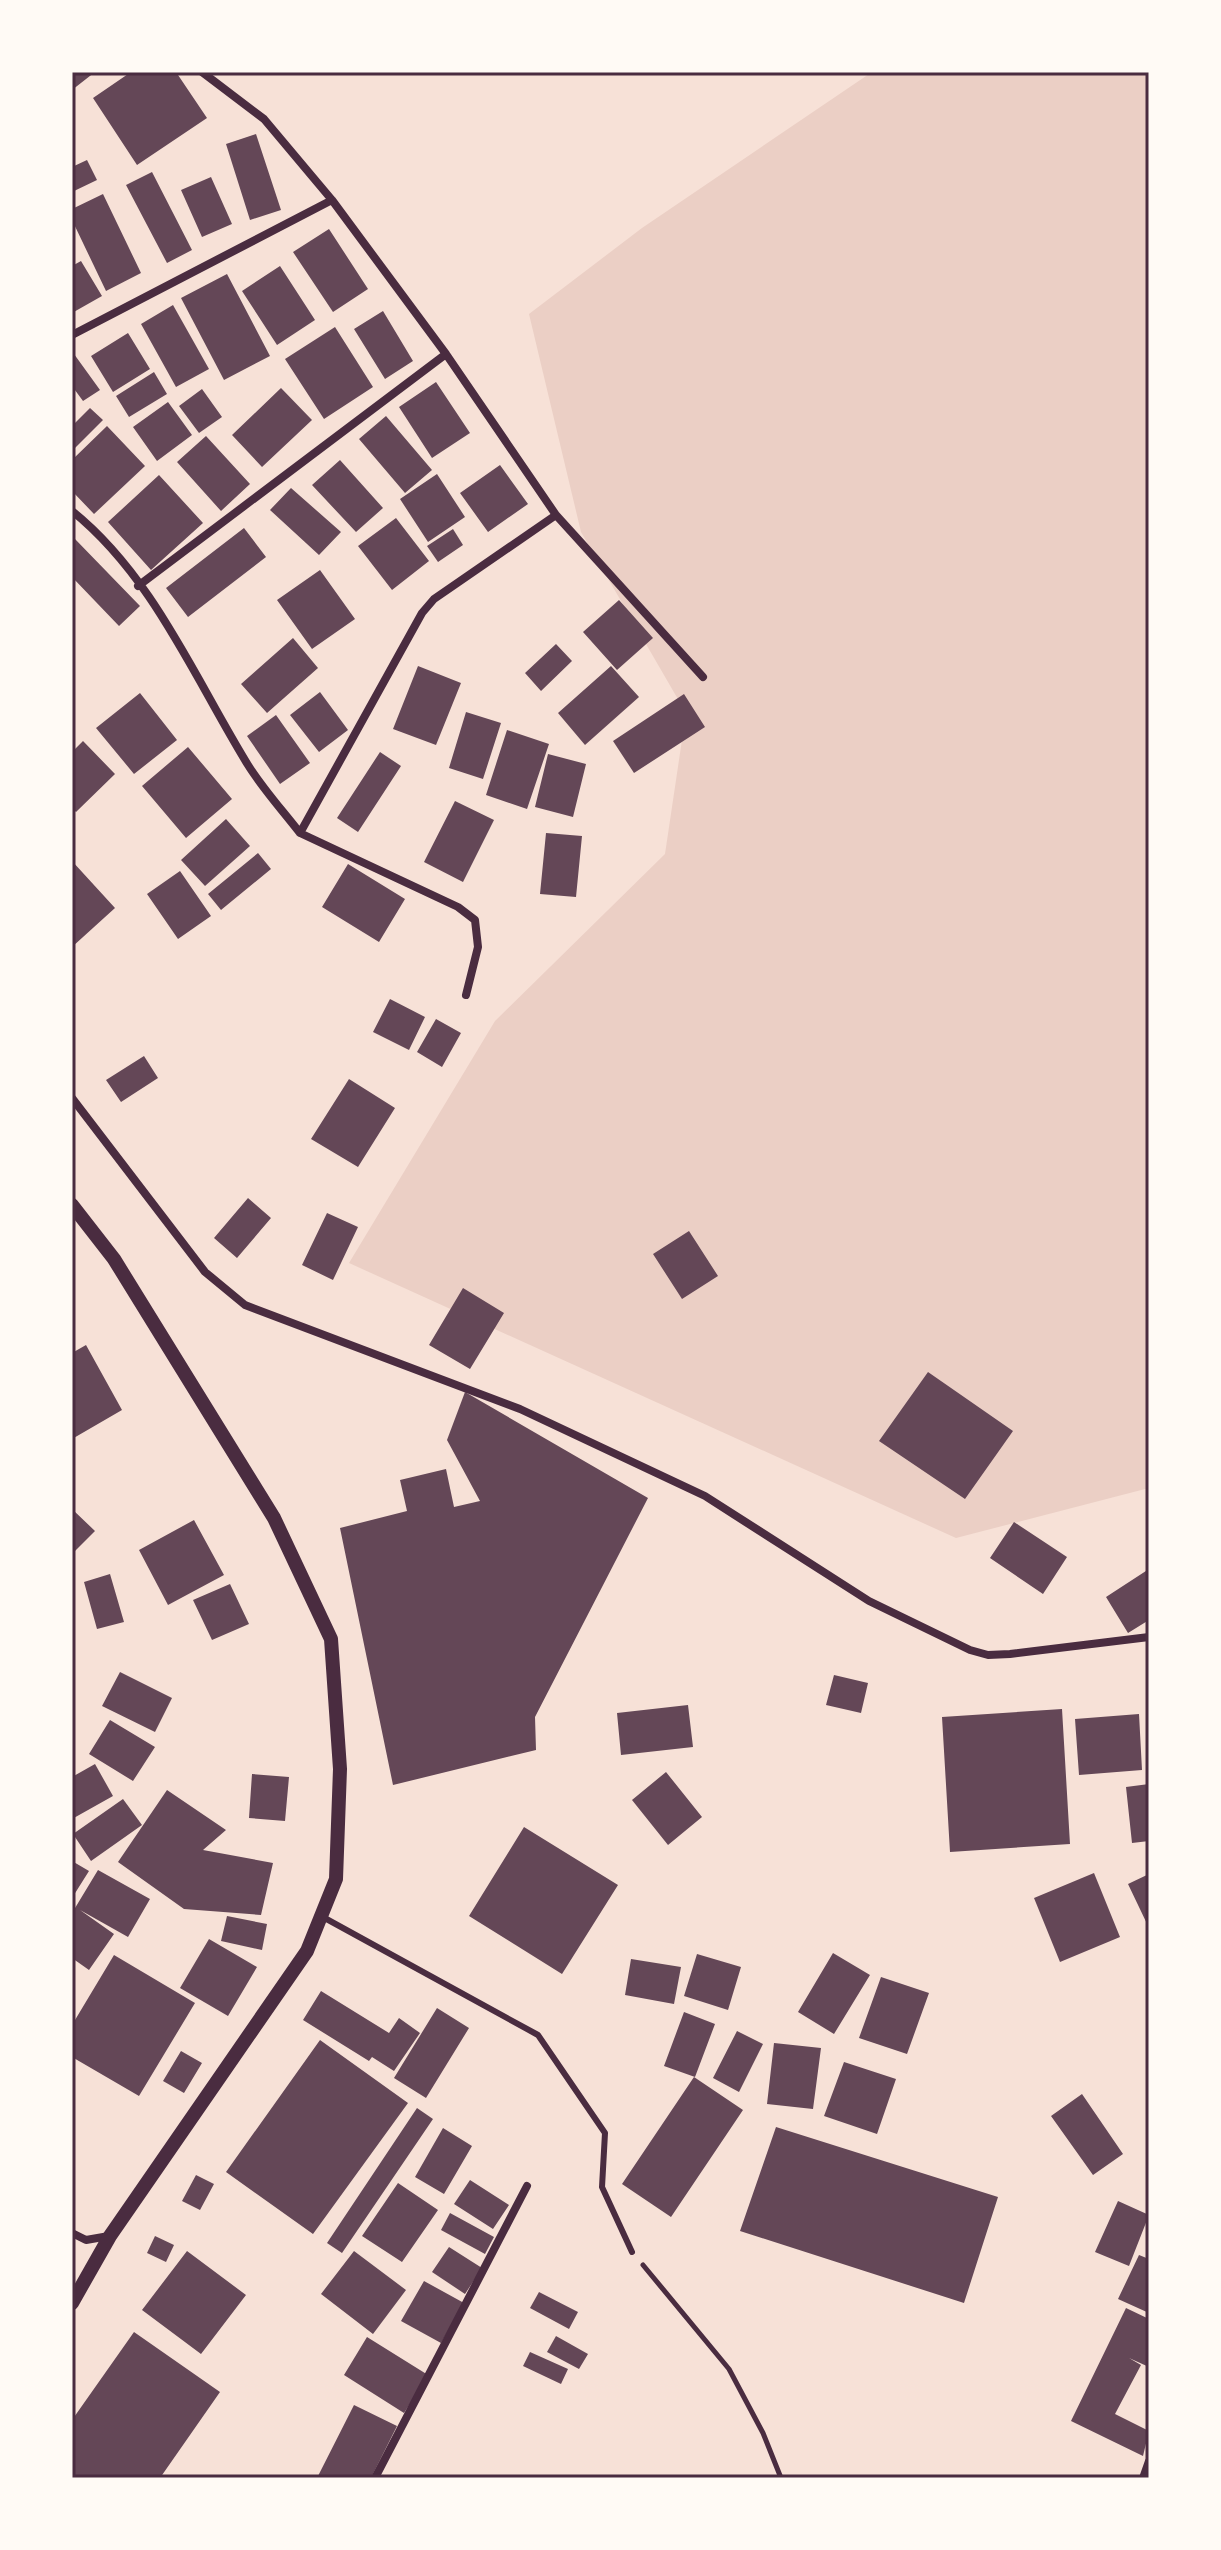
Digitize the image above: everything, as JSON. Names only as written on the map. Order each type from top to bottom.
[{"type":"street","points":[[202,72],[264,119],[332,200],[446,354],[556,515],[703,677]]},
{"type":"street","points":[[72,335],[332,200]]},
{"type":"street","points":[[138,586],[446,354]]},
{"type":"street","points":[[72,511],[99,532],[177,638],[249,767],[300,833],[458,907],[475,920],[478,947],[466,995]]},
{"type":"street","points":[[300,833],[422,613],[434,599],[556,515]]},
{"type":"street","points":[[72,1098],[205,1272],[245,1305],[520,1409],[705,1496],[869,1601],[970,1650],[988,1655],[1010,1654],[1149,1637]]},
{"type":"street","points":[[72,1205],[114,1259],[274,1518],[331,1639],[340,1769],[336,1879],[307,1951],[110,2236],[72,2303]]},
{"type":"street","points":[[375,2478],[527,2186]]},
{"type":"street","points":[[72,2233],[86,2240],[110,2236]]},
{"type":"street","points":[[1143,2478],[1149,2461]]},
{"type":"lane","points":[[321,1916],[538,2035],[605,2133],[602,2187],[632,2252]]},
{"type":"path","points":[[632,2252],[729,2369],[763,2433],[781,2478]]},
{"type":"shaded area","points":[[872,72],[1149,72],[1149,1488],[956,1538],[349,1263],[495,1021],[665,854],[686,713],[581,532],[529,314],[642,228]]},
{"type":"building","points":[[72,72],[95,72],[72,90]]},
{"type":"building","points":[[131,72],[176,72],[207,118],[137,165],[93,98]]},
{"type":"building","points":[[256,134],[281,210],[250,220],[226,144]]},
{"type":"building","points":[[87,160],[97,180],[72,192],[72,167]]},
{"type":"building","points":[[152,172],[192,250],[167,263],[126,185]]},
{"type":"building","points":[[211,177],[232,224],[202,237],[181,190]]},
{"type":"building","points":[[103,194],[141,273],[106,291],[72,220],[72,209]]},
{"type":"building","points":[[329,229],[368,289],[333,312],[293,252]]},
{"type":"building","points":[[81,261],[102,296],[72,313],[72,266]]},
{"type":"building","points":[[280,266],[315,320],[277,345],[242,291]]},
{"type":"building","points":[[227,274],[270,356],[224,380],[181,298]]},
{"type":"building","points":[[173,305],[209,369],[176,387],[141,324]]},
{"type":"building","points":[[383,311],[413,361],[385,379],[354,329]]},
{"type":"building","points":[[335,327],[373,387],[324,419],[285,359]]},
{"type":"building","points":[[128,333],[150,369],[113,392],[91,356]]},
{"type":"building","points":[[74,354],[100,390],[83,401],[72,386]]},
{"type":"building","points":[[154,372],[167,394],[129,417],[116,396]]},
{"type":"building","points":[[436,382],[470,433],[432,458],[399,407]]},
{"type":"building","points":[[281,388],[312,420],[262,467],[232,435]]},
{"type":"building","points":[[202,389],[222,417],[199,433],[179,406]]},
{"type":"building","points":[[168,402],[192,435],[157,461],[133,427]]},
{"type":"building","points":[[90,408],[103,420],[74,449],[72,426]]},
{"type":"building","points":[[386,416],[432,470],[405,493],[359,439]]},
{"type":"building","points":[[107,426],[145,466],[94,514],[72,491],[72,460]]},
{"type":"building","points":[[206,436],[250,484],[221,511],[177,462]]},
{"type":"building","points":[[340,460],[383,508],[356,532],[312,485]]},
{"type":"building","points":[[500,465],[528,504],[488,532],[460,493]]},
{"type":"building","points":[[437,474],[465,517],[428,542],[400,499]]},
{"type":"building","points":[[159,475],[203,523],[151,570],[108,522]]},
{"type":"building","points":[[291,488],[341,532],[319,555],[270,510]]},
{"type":"building","points":[[396,518],[429,561],[392,590],[358,546]]},
{"type":"building","points":[[244,528],[266,557],[188,617],[166,588]]},
{"type":"building","points":[[453,529],[463,545],[438,562],[427,546]]},
{"type":"building","points":[[75,539],[140,606],[119,626],[72,577],[72,542]]},
{"type":"building","points":[[320,570],[355,619],[312,649],[277,600]]},
{"type":"building","points":[[619,600],[653,638],[617,670],[583,632]]},
{"type":"building","points":[[293,638],[318,668],[267,713],[241,684]]},
{"type":"building","points":[[556,644],[572,661],[541,691],[525,673]]},
{"type":"building","points":[[418,666],[461,683],[436,745],[393,729]]},
{"type":"building","points":[[611,666],[639,697],[585,745],[558,713]]},
{"type":"building","points":[[320,692],[348,730],[319,752],[290,715]]},
{"type":"building","points":[[140,693],[177,740],[134,774],[96,728]]},
{"type":"building","points":[[684,694],[705,727],[634,773],[613,741]]},
{"type":"building","points":[[466,712],[501,723],[483,779],[449,768]]},
{"type":"building","points":[[276,715],[310,763],[280,784],[247,736]]},
{"type":"building","points":[[507,730],[549,744],[527,809],[486,795]]},
{"type":"building","points":[[83,741],[115,774],[76,812],[72,808],[72,752]]},
{"type":"building","points":[[188,747],[232,799],[186,838],[142,786]]},
{"type":"building","points":[[380,752],[401,766],[358,832],[337,818]]},
{"type":"building","points":[[548,754],[586,764],[573,817],[535,807]]},
{"type":"building","points":[[455,801],[494,820],[463,882],[424,862]]},
{"type":"building","points":[[226,819],[250,846],[205,886],[181,860]]},
{"type":"building","points":[[546,833],[582,836],[576,897],[540,894]]},
{"type":"building","points":[[258,853],[271,869],[221,910],[208,894]]},
{"type":"building","points":[[72,861],[115,908],[72,947]]},
{"type":"building","points":[[348,864],[405,899],[379,942],[322,907]]},
{"type":"building","points":[[180,871],[211,916],[178,939],[147,894]]},
{"type":"building","points":[[390,999],[425,1017],[409,1050],[373,1032]]},
{"type":"building","points":[[436,1019],[461,1033],[442,1067],[417,1052]]},
{"type":"building","points":[[144,1056],[158,1078],[121,1102],[106,1080]]},
{"type":"building","points":[[349,1079],[395,1108],[358,1167],[311,1139]]},
{"type":"building","points":[[248,1198],[271,1218],[237,1258],[214,1238]]},
{"type":"building","points":[[327,1213],[358,1227],[333,1280],[302,1265]]},
{"type":"building","points":[[689,1231],[718,1276],[682,1299],[653,1254]]},
{"type":"building","points":[[463,1288],[504,1313],[470,1369],[429,1345]]},
{"type":"building","points":[[86,1345],[122,1410],[72,1439],[72,1353]]},
{"type":"building","points":[[928,1372],[1013,1431],[965,1499],[879,1441]]},
{"type":"building","points":[[465,1392],[648,1498],[535,1717],[536,1750],[393,1785],[340,1528],[407,1511],[400,1480],[446,1469],[454,1507],[480,1501],[447,1440]]},
{"type":"building","points":[[72,1509],[95,1531],[72,1554]]},
{"type":"building","points":[[194,1520],[224,1575],[168,1605],[139,1550]]},
{"type":"building","points":[[1014,1522],[1067,1557],[1043,1594],[990,1558]]},
{"type":"building","points":[[1149,1569],[1149,1620],[1128,1633],[1106,1597]]},
{"type":"building","points":[[110,1574],[124,1622],[97,1629],[84,1582]]},
{"type":"building","points":[[230,1584],[249,1624],[212,1640],[193,1600]]},
{"type":"building","points":[[120,1672],[172,1698],[155,1732],[102,1706]]},
{"type":"building","points":[[834,1675],[868,1683],[861,1713],[826,1705]]},
{"type":"building","points":[[688,1705],[693,1747],[621,1755],[617,1713]]},
{"type":"building","points":[[1062,1709],[1070,1844],[950,1852],[942,1717]]},
{"type":"building","points":[[1139,1714],[1142,1770],[1079,1775],[1075,1719]]},
{"type":"building","points":[[110,1720],[155,1747],[133,1781],[89,1754]]},
{"type":"building","points":[[95,1764],[113,1796],[72,1819],[72,1777]]},
{"type":"building","points":[[666,1772],[702,1817],[668,1845],[632,1800]]},
{"type":"building","points":[[252,1774],[289,1777],[285,1821],[249,1818]]},
{"type":"building","points":[[1149,1784],[1149,1841],[1132,1843],[1126,1787]]},
{"type":"building","points":[[167,1790],[226,1830],[203,1850],[273,1863],[261,1915],[184,1909],[118,1862]]},
{"type":"building","points":[[123,1799],[142,1825],[91,1861],[73,1834]]},
{"type":"building","points":[[524,1827],[618,1885],[562,1974],[469,1916]]},
{"type":"building","points":[[72,1861],[89,1871],[72,1898]]},
{"type":"building","points":[[98,1870],[150,1899],[128,1937],[80,1910],[114,1934],[89,1970],[72,1958],[72,1913]]},
{"type":"building","points":[[1094,1873],[1120,1937],[1060,1962],[1034,1898]]},
{"type":"building","points":[[1149,1874],[1149,1928],[1128,1884]]},
{"type":"building","points":[[227,1916],[267,1924],[262,1950],[221,1941]]},
{"type":"building","points":[[209,1939],[257,1967],[228,2016],[180,1988]]},
{"type":"building","points":[[833,1953],[870,1975],[834,2034],[798,2012]]},
{"type":"building","points":[[697,1954],[741,1967],[728,2010],[684,1996]]},
{"type":"building","points":[[114,1955],[195,2003],[139,2096],[72,2057],[72,2025]]},
{"type":"building","points":[[631,1959],[681,1967],[674,2004],[625,1995]]},
{"type":"building","points":[[881,1977],[929,1993],[907,2054],[859,2038]]},
{"type":"building","points":[[321,1991],[389,2033],[399,2018],[420,2033],[394,2071],[372,2057],[369,2061],[303,2020]]},
{"type":"building","points":[[437,2008],[469,2028],[426,2098],[394,2078]]},
{"type":"building","points":[[684,2012],[715,2024],[695,2077],[664,2066]]},
{"type":"building","points":[[737,2031],[763,2044],[739,2092],[713,2078]]},
{"type":"building","points":[[320,2040],[408,2103],[313,2234],[226,2172]]},
{"type":"building","points":[[774,2043],[821,2048],[813,2109],[767,2104]]},
{"type":"building","points":[[181,2051],[202,2063],[184,2093],[163,2081]]},
{"type":"building","points":[[844,2062],[896,2079],[877,2134],[824,2116]]},
{"type":"building","points":[[694,2077],[743,2110],[671,2217],[622,2184]]},
{"type":"building","points":[[1082,2094],[1123,2154],[1093,2175],[1051,2116]]},
{"type":"building","points":[[417,2108],[433,2119],[342,2253],[327,2243]]},
{"type":"building","points":[[776,2127],[998,2197],[964,2303],[740,2231]]},
{"type":"building","points":[[443,2128],[472,2146],[444,2194],[415,2177]]},
{"type":"building","points":[[196,2175],[214,2184],[200,2210],[182,2201]]},
{"type":"building","points":[[470,2180],[509,2205],[493,2229],[454,2204]]},
{"type":"building","points":[[398,2183],[438,2210],[402,2262],[362,2236]]},
{"type":"building","points":[[1118,2201],[1149,2215],[1129,2266],[1095,2252]]},
{"type":"building","points":[[450,2213],[494,2237],[485,2254],[441,2230]]},
{"type":"building","points":[[155,2236],[174,2245],[166,2262],[147,2253]]},
{"type":"building","points":[[449,2247],[482,2268],[465,2294],[432,2272]]},
{"type":"building","points":[[187,2251],[246,2295],[201,2354],[142,2310]]},
{"type":"building","points":[[354,2251],[406,2290],[373,2334],[321,2294]]},
{"type":"building","points":[[1139,2255],[1149,2259],[1149,2313],[1118,2299]]},
{"type":"building","points":[[424,2281],[464,2303],[441,2343],[401,2321]]},
{"type":"building","points":[[539,2292],[578,2312],[569,2329],[530,2308]]},
{"type":"building","points":[[1126,2308],[1149,2319],[1149,2367],[1129,2358],[1141,2365],[1115,2414],[1149,2431],[1143,2456],[1071,2421]]},
{"type":"building","points":[[134,2332],[220,2392],[160,2478],[72,2478],[72,2420]]},
{"type":"building","points":[[556,2336],[588,2354],[579,2369],[547,2352]]},
{"type":"building","points":[[367,2337],[428,2375],[404,2413],[344,2375]]},
{"type":"building","points":[[530,2352],[568,2369],[561,2384],[523,2366]]},
{"type":"building","points":[[354,2405],[397,2426],[371,2478],[317,2478]]}]
